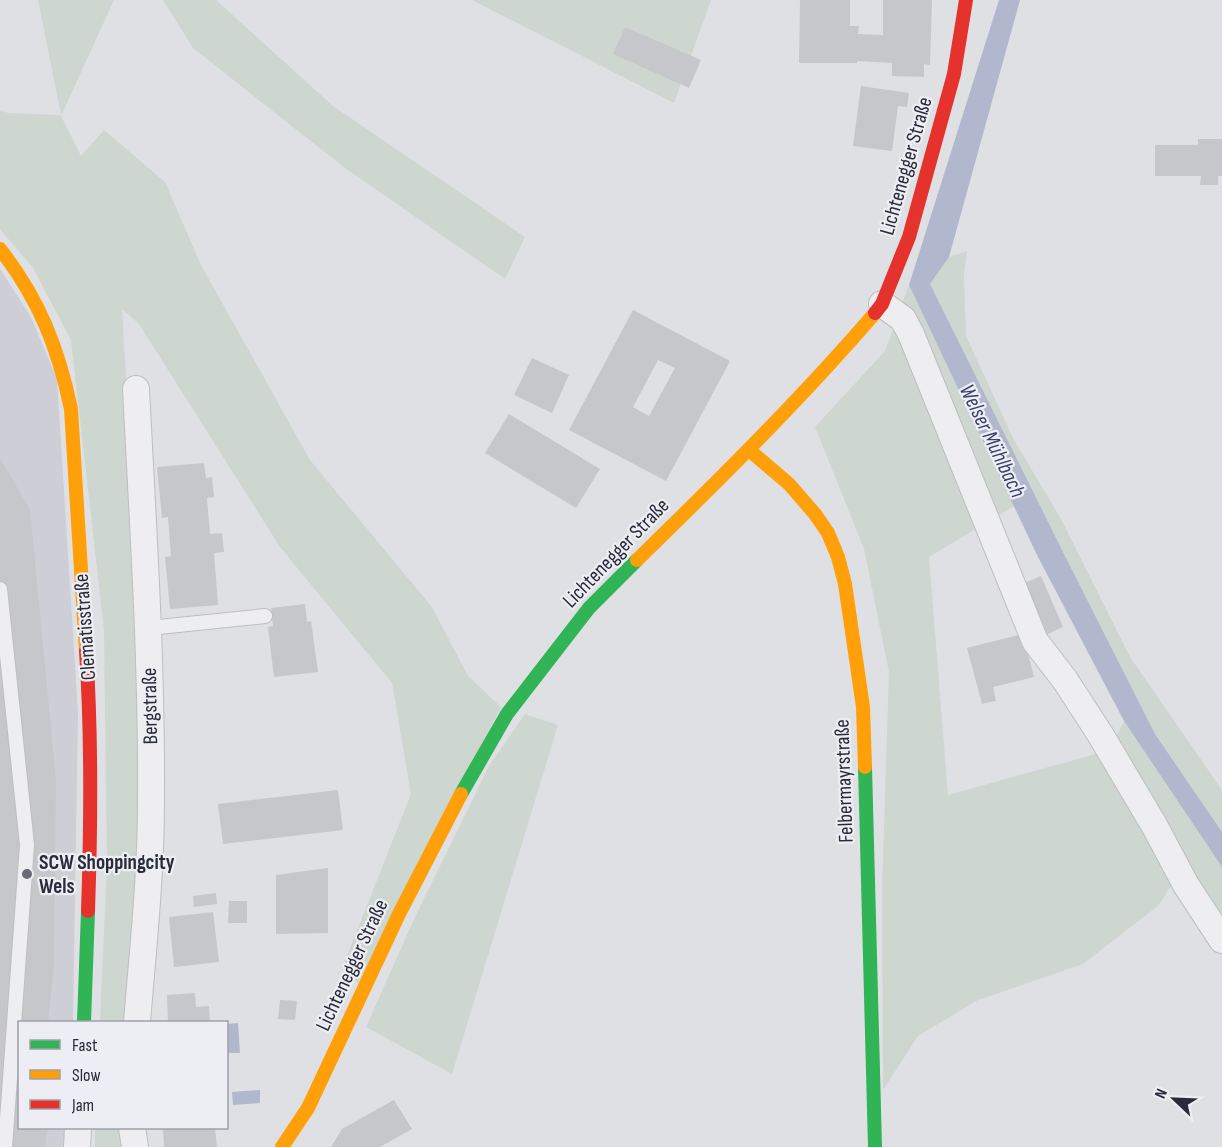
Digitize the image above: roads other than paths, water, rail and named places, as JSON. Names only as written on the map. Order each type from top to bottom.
[{"type":"street","name":"Lichtenegger Straße","points":[[282,1147],[308,1108],[399,914],[450,813],[507,714],[589,608],[749,450],[830,365],[882,304],[909,237],[954,74],[966,0]]},
{"type":"street","name":"Clematisstraße","points":[[0,249],[30,290],[51,331],[63,369],[71,409],[91,722],[91,833],[84,1021]]},
{"type":"street","points":[[882,304],[903,319],[911,334],[1035,641],[1065,680],[1100,734],[1154,825],[1186,885],[1222,940]]},
{"type":"street","name":"Bergstraße","points":[[136,389],[149,628],[151,802],[148,894],[137,1021]]},
{"type":"street","name":"Felbermayrstraße","points":[[749,450],[789,484],[815,514],[828,533],[838,557],[845,584],[863,707],[866,762],[875,1147]]},
{"type":"street","points":[[77,1147],[78,1129]]},
{"type":"street","points":[[132,1129],[135,1147]]},
{"type":"lane","points":[[0,589],[27,845],[3,1130],[5,1147]]},
{"type":"lane","points":[[149,628],[265,616]]},
{"type":"water","name":"Welser Mühlbach","points":[[999,0],[1020,0],[949,257],[930,284],[1155,734],[1222,832],[1222,867],[1124,721],[1038,557],[909,285]]},
{"type":"water","points":[[238,1023],[240,1053],[228,1053],[228,1024]]},
{"type":"water","points":[[260,1090],[260,1103],[233,1105],[232,1092]]},
{"type":"place","name":"SCW Shoppingcity Wels","points":[[27,874]]}]
